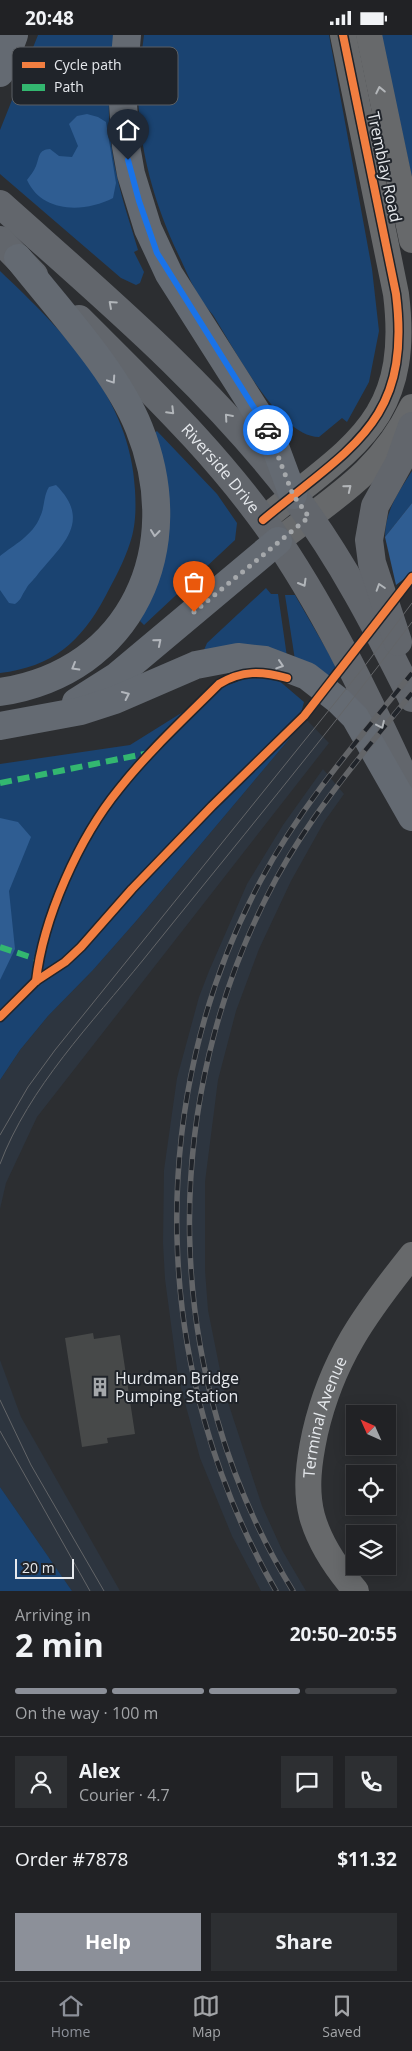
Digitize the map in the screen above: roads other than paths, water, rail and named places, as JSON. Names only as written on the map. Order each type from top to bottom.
[{"type":"highway","points":[[0,73],[14,35]]},
{"type":"highway","points":[[123,105],[124,128],[131,174],[148,229],[169,274],[270,433],[293,495]]},
{"type":"highway","points":[[0,692],[31,686],[60,676],[83,663],[103,645],[135,602],[146,579],[156,527],[153,478],[139,427],[108,372],[9,249]]},
{"type":"highway","points":[[46,718],[89,695],[117,676],[271,531]]},
{"type":"highway","points":[[0,726],[46,718],[115,700],[196,665],[238,657],[265,660],[307,676],[340,701],[354,717],[412,817]]},
{"type":"main road","points":[[0,203],[201,387],[293,495],[309,517],[365,607],[412,698]]},
{"type":"main road","name":"Riverside Drive","points":[[9,249],[176,416],[271,531],[360,681],[412,794]]},
{"type":"main road","points":[[412,426],[400,463],[375,506],[369,542],[372,563],[412,683]]},
{"type":"street","name":"Tremblay Road","points":[[271,531],[293,495],[354,446],[367,431],[381,411],[393,385],[399,354],[400,325],[395,285],[344,35]]},
{"type":"street","name":"Tremblay Road","points":[[369,35],[412,240]]},
{"type":"street","points":[[271,531],[309,517],[345,491],[376,463],[398,434],[412,407]]},
{"type":"street","name":"Terminal Avenue","points":[[356,1591],[326,1550],[312,1516],[308,1486],[310,1455],[321,1406],[341,1357],[360,1324],[412,1255]]},
{"type":"tram line","points":[[0,1135],[28,1087],[55,1050],[367,663],[412,603]]},
{"type":"tram line","points":[[0,1164],[12,1136],[27,1109],[63,1057],[279,792],[412,622]]},
{"type":"tram line","points":[[0,1400],[31,1465],[104,1591]]},
{"type":"tram line","points":[[0,1431],[90,1591]]},
{"type":"railway","points":[[276,1591],[235,1507],[204,1420],[185,1329],[177,1237],[180,1145],[196,1054],[222,965],[261,880],[294,825],[351,748],[412,673]]},
{"type":"railway","points":[[293,1591],[249,1508],[217,1420],[198,1330],[190,1237],[194,1145],[209,1053],[237,964],[276,879],[290,854],[323,806],[412,693]]},
{"type":"place","name":"Hurdman Bridge Pumping Station","points":[[100,1387]]}]
